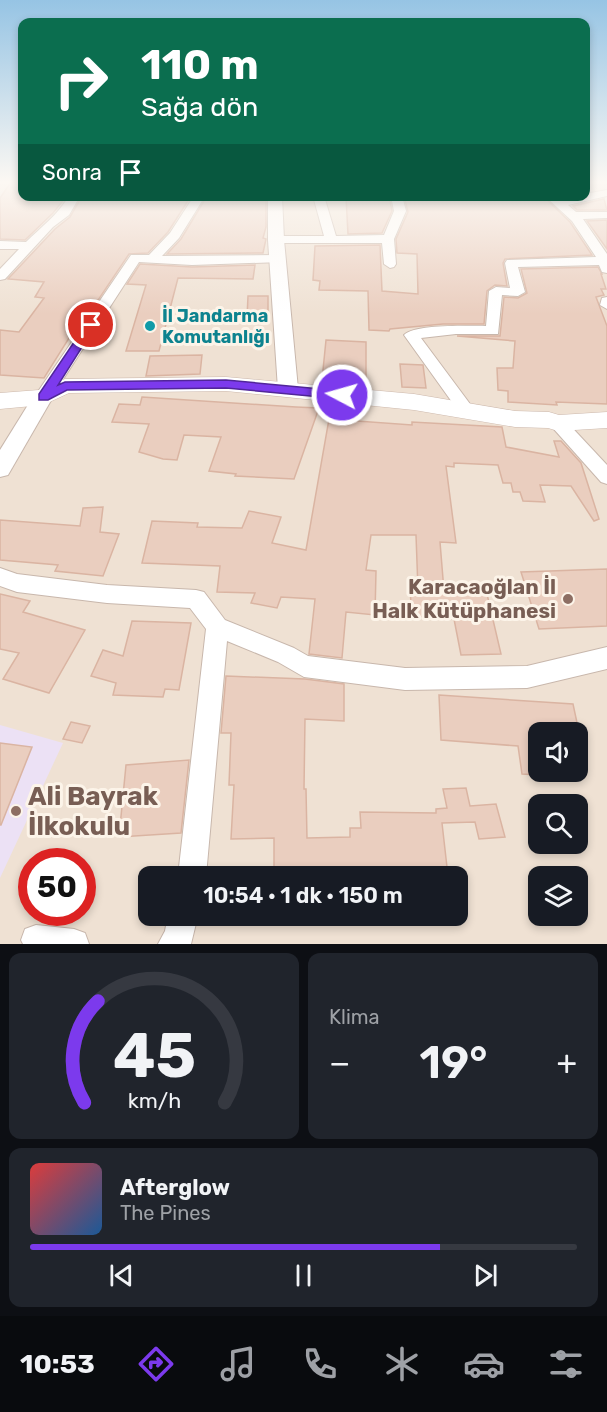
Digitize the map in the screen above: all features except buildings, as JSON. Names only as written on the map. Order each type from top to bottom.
[{"type":"main road","points":[[0,401],[44,397],[65,386],[226,384],[414,402],[514,419],[549,420],[558,423],[607,420]]},
{"type":"street","points":[[0,276],[48,226]]},
{"type":"street","points":[[153,258],[181,226]]},
{"type":"street","points":[[276,226],[288,389]]},
{"type":"street","points":[[327,226],[331,239]]},
{"type":"street","points":[[390,264],[388,239],[394,226]]},
{"type":"street","points":[[580,226],[605,259]]},
{"type":"street","points":[[276,240],[388,239]]},
{"type":"street","points":[[0,245],[30,246]]},
{"type":"street","points":[[0,469],[135,258],[192,261],[277,259]]},
{"type":"street","points":[[468,412],[411,335],[456,330],[493,331],[496,291],[518,292],[511,263],[605,259]]},
{"type":"street","points":[[558,423],[607,477]]},
{"type":"street","points":[[0,577],[17,583],[107,594],[196,599],[217,627],[286,655],[304,666],[405,679],[526,677],[607,658]]},
{"type":"street","points":[[193,866],[217,627]]},
{"type":"street","points":[[173,944],[177,940],[180,926]]},
{"type":"street","points":[[36,940],[74,944]]},
{"type":"shaded area","points":[[0,226],[607,226],[607,944],[0,944]]},
{"type":"shaded area","name":"Ali Bayrak İlkokulu","points":[[0,725],[63,743],[0,878]]},
{"type":"place","name":"İl Jandarma Komutanlığı","points":[[150,326]]},
{"type":"place","name":"Karacaoğlan İl Halk Kütüphanesi","points":[[568,599]]},
{"type":"place","name":"Ali Bayrak İlkokulu","points":[[16,811]]},
{"type":"route","points":[[91,325],[44,397],[65,386],[226,384],[342,395]]}]
